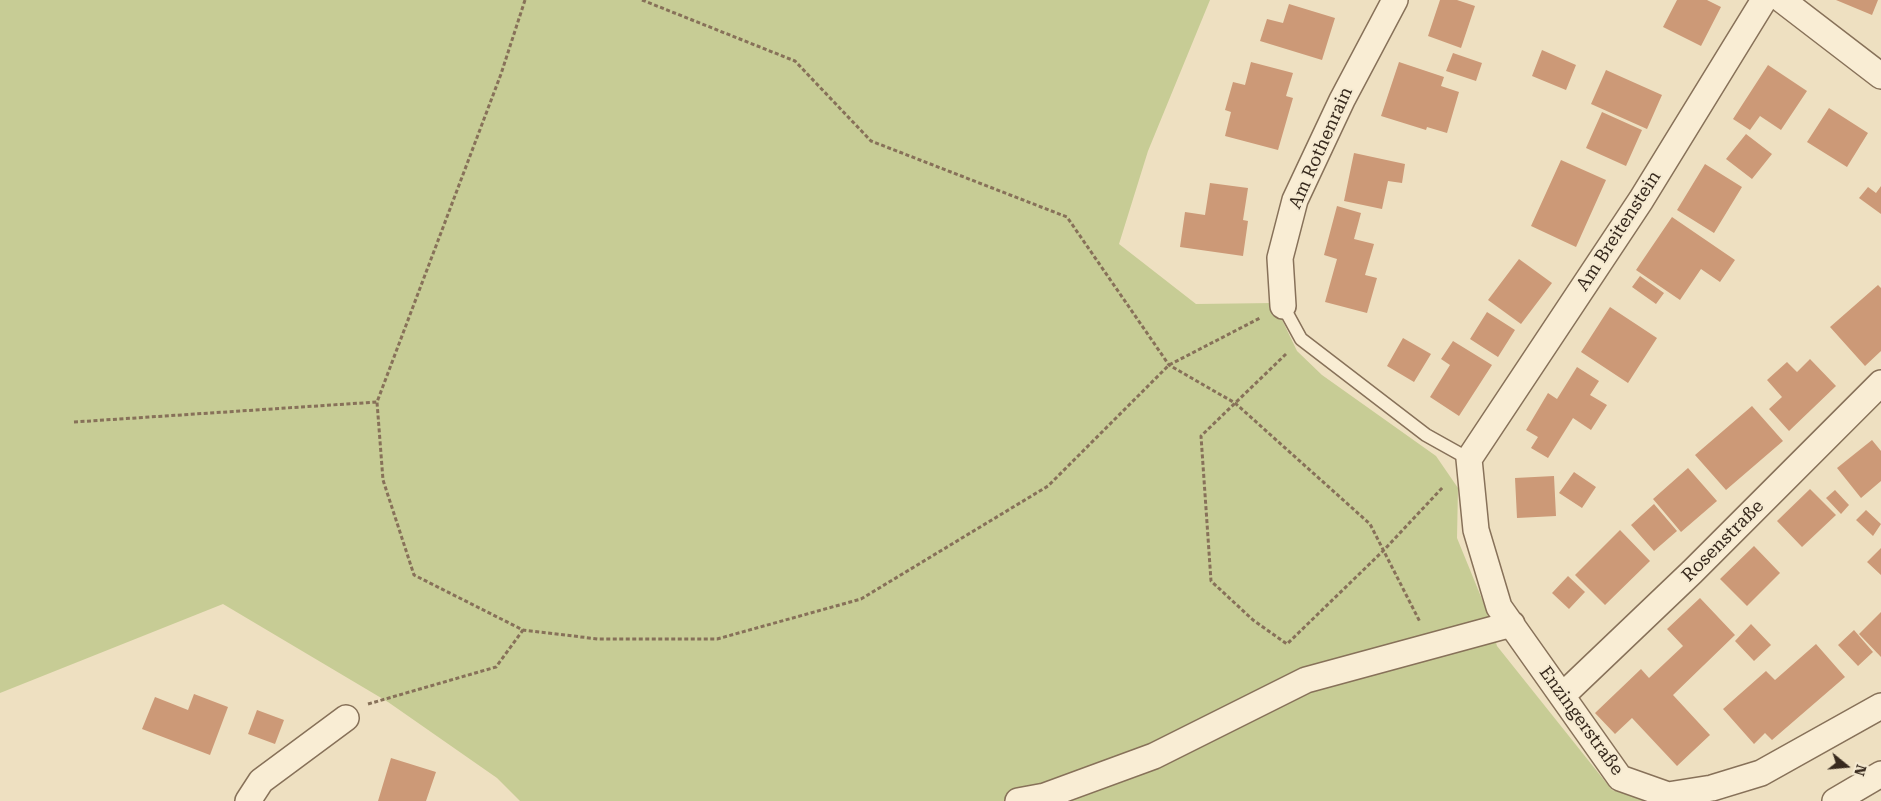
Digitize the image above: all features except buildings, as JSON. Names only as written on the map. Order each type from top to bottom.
[{"type":"street","name":"Am Rothenrain","points":[[1284,306],[1280,258],[1295,200],[1342,100],[1395,0]]},
{"type":"street","name":"Am Breitenstein","points":[[1470,459],[1641,200],[1764,0]]},
{"type":"street","points":[[1782,0],[1881,76]]},
{"type":"street","name":"Rosenstraße","points":[[1562,696],[1692,572],[1881,383]]},
{"type":"street","name":"Enzingerstraße","points":[[1470,459],[1476,530],[1499,607],[1620,778],[1668,795],[1712,788],[1761,773],[1881,706]]},
{"type":"street","points":[[1018,801],[1045,796],[1154,756],[1306,680],[1431,644],[1512,624]]},
{"type":"street","points":[[248,801],[261,781],[346,718]]},
{"type":"street","points":[[1835,801],[1881,774]]},
{"type":"lane","points":[[1284,306],[1301,339],[1426,435],[1470,459]]},
{"type":"path","points":[[524,0],[501,74],[377,402],[383,480],[414,575],[523,630],[598,639],[717,639],[861,599],[1048,486],[1169,365],[1284,306]]},
{"type":"path","points":[[642,0],[795,61],[871,141],[1067,216],[1169,365],[1235,403],[1370,524],[1431,644]]},
{"type":"path","points":[[1301,339],[1201,436],[1211,582],[1253,620],[1287,644],[1384,550],[1470,459]]},
{"type":"path","points":[[74,422],[377,402]]},
{"type":"path","points":[[371,702],[496,667],[523,630]]},
{"type":"green space","points":[[0,0],[1210,0],[1148,151],[1119,244],[1196,304],[1274,303],[1297,351],[1322,375],[1436,456],[1458,488],[1457,538],[1486,609],[1497,646],[1612,790],[1650,801],[520,801],[497,778],[388,702],[223,604],[0,693]]}]
